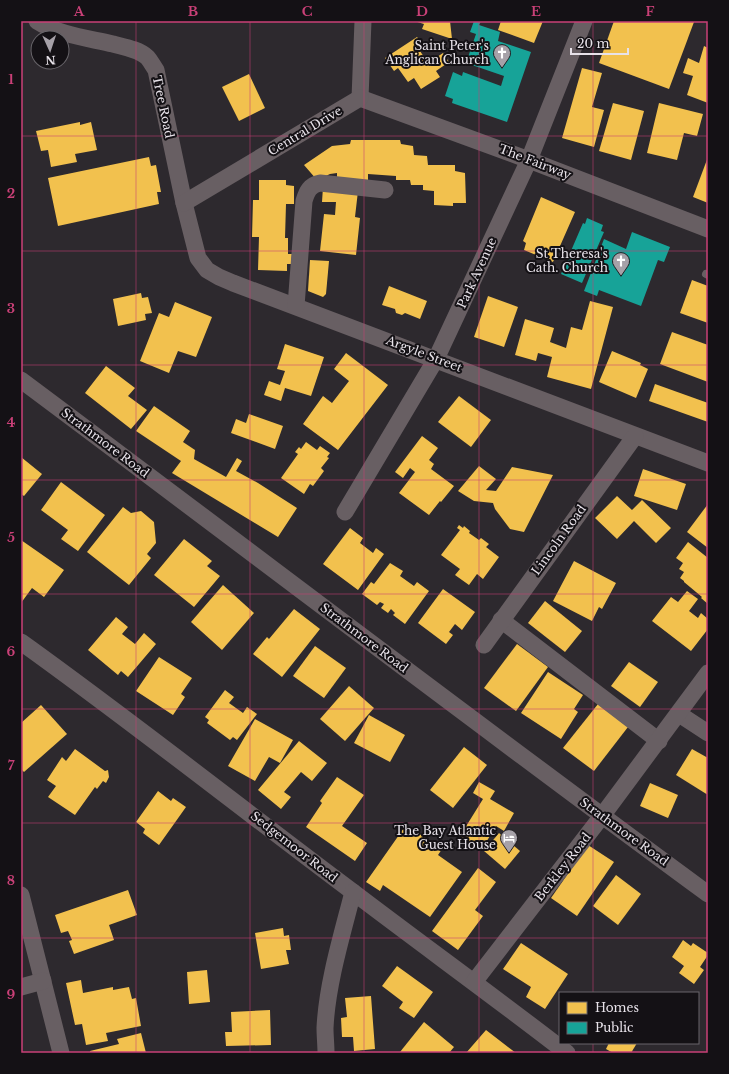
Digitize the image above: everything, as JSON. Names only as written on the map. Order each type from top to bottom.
[{"type":"street","name":"Tree Road","points":[[37,21],[58,31],[123,46],[139,52],[148,58],[156,70],[184,203]]},
{"type":"street","points":[[360,98],[363,21]]},
{"type":"street","name":"Park Avenue","points":[[345,512],[436,359],[529,160],[584,21]]},
{"type":"street","name":"Central Drive","points":[[184,203],[360,98]]},
{"type":"street","name":"The Fairway","points":[[360,98],[529,160],[708,229]]},
{"type":"street","points":[[296,306],[304,200],[309,189],[314,184],[320,183],[385,190]]},
{"type":"street","name":"Argyle Street","points":[[184,203],[198,258],[207,270],[219,277],[708,463]]},
{"type":"street","name":"Strathmore Road","points":[[21,380],[708,894]]},
{"type":"street","name":"Lincoln Road","points":[[484,645],[635,436]]},
{"type":"street","points":[[501,620],[659,741]]},
{"type":"street","name":"Sedgemoor Road","points":[[22,645],[171,753],[567,1053]]},
{"type":"street","name":"Berkley Road","points":[[474,982],[659,741],[708,673]]},
{"type":"street","points":[[679,714],[708,733]]},
{"type":"street","points":[[326,1053],[325,1029],[328,1004],[336,957],[353,892]]},
{"type":"street","points":[[21,895],[61,1053]]},
{"type":"street","points":[[21,987],[43,981]]},
{"type":"building: Homes","points":[[414,21],[450,21],[452,39],[422,29],[424,24]]},
{"type":"building: Homes","points":[[501,21],[543,21],[534,43],[498,30]]},
{"type":"building: Homes","points":[[614,21],[694,22],[669,89],[599,63]]},
{"type":"building: Homes","points":[[417,37],[425,48],[420,51],[428,63],[443,53],[449,62],[436,71],[440,77],[421,89],[414,78],[408,82],[398,68],[394,71],[385,58]]},
{"type":"building: Homes","points":[[704,46],[708,48],[708,103],[687,95],[693,76],[683,73],[688,58],[699,63]]},
{"type":"building: Homes","points":[[582,68],[602,73],[592,107],[604,110],[594,147],[562,138]]},
{"type":"building: Homes","points":[[249,74],[265,108],[239,121],[222,87]]},
{"type":"building: Homes","points":[[613,103],[644,111],[631,160],[599,151]]},
{"type":"building: Homes","points":[[659,103],[703,114],[697,136],[684,133],[677,160],[647,153]]},
{"type":"building: Homes","points":[[80,122],[80,125],[91,122],[97,150],[75,154],[77,162],[51,167],[48,150],[41,151],[36,131]]},
{"type":"building: Homes","points":[[351,140],[400,140],[401,144],[413,146],[414,155],[427,156],[428,165],[455,165],[455,171],[465,173],[466,203],[453,203],[453,206],[434,205],[434,191],[423,190],[423,185],[411,185],[410,180],[396,180],[396,176],[368,174],[368,182],[337,181],[337,173],[330,174],[317,180],[304,165],[332,146],[350,144]]},
{"type":"building: Homes","points":[[149,157],[151,166],[156,165],[161,192],[157,192],[159,204],[58,226],[48,178]]},
{"type":"building: Homes","points":[[708,157],[708,203],[693,197]]},
{"type":"building: Homes","points":[[259,180],[286,180],[286,185],[294,186],[294,204],[286,204],[285,238],[288,238],[288,254],[292,254],[291,264],[287,264],[287,271],[258,270],[259,237],[252,237],[253,200],[259,200]]},
{"type":"building: Homes","points":[[323,187],[358,191],[355,217],[360,218],[356,255],[320,251],[324,214],[335,215],[336,202],[322,202]]},
{"type":"building: Homes","points":[[541,197],[575,212],[553,262],[524,250],[526,243],[523,241]]},
{"type":"building: Homes","points":[[310,260],[329,261],[326,294],[323,297],[308,291]]},
{"type":"building: Homes","points":[[692,280],[708,286],[708,323],[680,313]]},
{"type":"building: Homes","points":[[389,286],[427,301],[420,319],[405,313],[402,315],[396,313],[395,309],[382,305]]},
{"type":"building: Homes","points":[[141,293],[142,298],[148,297],[152,313],[145,314],[146,320],[118,326],[113,299]]},
{"type":"building: Homes","points":[[488,296],[518,307],[504,347],[474,337]]},
{"type":"building: Homes","points":[[590,301],[613,307],[591,389],[547,377],[552,357],[538,353],[536,361],[515,355],[525,319],[554,328],[550,342],[566,348],[571,327],[582,330]]},
{"type":"building: Homes","points":[[175,302],[212,317],[196,357],[178,351],[169,373],[140,361],[159,313],[169,317]]},
{"type":"building: Homes","points":[[672,332],[708,345],[708,382],[660,364]]},
{"type":"building: Homes","points":[[285,344],[324,357],[311,396],[285,388],[281,401],[264,395],[269,381],[280,385],[285,371],[277,369]]},
{"type":"building: Homes","points":[[612,351],[641,363],[640,365],[648,369],[636,398],[599,382]]},
{"type":"building: Homes","points":[[346,353],[388,385],[338,450],[303,424],[323,396],[332,403],[349,381],[334,369]]},
{"type":"building: Homes","points":[[106,366],[135,388],[128,396],[147,410],[131,429],[85,393]]},
{"type":"building: Homes","points":[[655,384],[708,403],[708,422],[649,401]]},
{"type":"building: Homes","points":[[459,396],[491,420],[471,447],[438,422]]},
{"type":"building: Homes","points":[[154,406],[190,431],[183,442],[195,450],[194,459],[226,477],[237,458],[242,461],[236,471],[297,508],[278,537],[172,473],[181,461],[136,431]]},
{"type":"building: Homes","points":[[249,414],[283,426],[275,449],[231,433],[236,419],[246,423]]},
{"type":"building: Homes","points":[[422,436],[438,448],[429,460],[434,464],[431,469],[454,486],[429,515],[399,493],[415,472],[410,468],[403,478],[395,472]]},
{"type":"building: Homes","points":[[306,442],[317,450],[320,446],[330,453],[327,457],[329,458],[321,468],[324,471],[313,486],[310,484],[304,494],[281,478],[298,454],[295,452],[299,447],[301,449]]},
{"type":"building: Homes","points":[[21,457],[42,474],[24,496],[21,494]]},
{"type":"building: Homes","points":[[479,466],[496,479],[486,490],[496,491],[512,467],[553,475],[524,532],[510,529],[495,509],[493,503],[474,501],[458,491]]},
{"type":"building: Homes","points":[[643,469],[686,484],[677,510],[634,496]]},
{"type":"building: Homes","points":[[61,482],[105,515],[78,551],[61,539],[68,530],[41,510]]},
{"type":"building: Homes","points":[[617,496],[632,510],[642,500],[671,528],[656,543],[634,521],[617,539],[595,518]]},
{"type":"building: Homes","points":[[708,504],[708,548],[687,532]]},
{"type":"building: Homes","points":[[123,507],[131,513],[141,511],[154,522],[156,543],[147,554],[151,558],[129,585],[87,552]]},
{"type":"building: Homes","points":[[459,525],[463,528],[464,526],[470,531],[469,533],[479,540],[481,538],[489,544],[486,547],[499,557],[483,579],[477,574],[469,585],[455,575],[460,569],[441,555],[460,530],[457,528]]},
{"type":"building: Homes","points":[[350,528],[363,538],[360,543],[373,553],[376,548],[384,554],[358,590],[323,564]]},
{"type":"building: Homes","points":[[184,539],[212,561],[207,566],[220,576],[194,607],[154,575]]},
{"type":"building: Homes","points":[[21,540],[64,570],[44,597],[32,588],[21,603]]},
{"type":"building: Homes","points":[[688,542],[708,558],[708,604],[680,578],[684,572],[679,569],[683,563],[676,558]]},
{"type":"building: Homes","points":[[574,561],[616,583],[602,609],[599,607],[592,621],[553,601]]},
{"type":"building: Homes","points":[[390,563],[403,571],[400,576],[414,586],[417,582],[429,591],[405,624],[393,615],[395,613],[391,609],[388,613],[381,608],[384,604],[380,602],[377,605],[362,594],[371,582],[374,584]]},
{"type":"building: Homes","points":[[223,585],[254,613],[222,650],[191,622]]},
{"type":"building: Homes","points":[[443,589],[475,612],[462,630],[455,624],[449,632],[453,635],[446,644],[418,623]]},
{"type":"building: Homes","points":[[687,591],[698,599],[689,611],[698,618],[701,613],[708,619],[708,629],[691,651],[652,621],[671,597],[678,602]]},
{"type":"building: Homes","points":[[545,601],[582,631],[565,652],[528,623]]},
{"type":"building: Homes","points":[[294,609],[320,629],[282,677],[253,654],[267,637],[269,639]]},
{"type":"building: Homes","points":[[116,617],[128,627],[122,634],[135,644],[144,633],[156,644],[128,677],[121,671],[118,675],[88,650]]},
{"type":"building: Homes","points":[[517,644],[548,667],[516,711],[484,688]]},
{"type":"building: Homes","points":[[315,646],[346,668],[324,698],[293,676]]},
{"type":"building: Homes","points":[[159,657],[192,678],[181,694],[185,697],[173,715],[136,691]]},
{"type":"building: Homes","points":[[629,662],[658,682],[640,707],[611,686]]},
{"type":"building: Homes","points":[[548,672],[583,695],[574,709],[578,712],[561,739],[521,713]]},
{"type":"building: Homes","points":[[349,686],[374,708],[345,741],[320,719]]},
{"type":"building: Homes","points":[[225,690],[234,697],[229,703],[243,713],[247,707],[257,714],[237,740],[233,737],[230,740],[207,723],[209,720],[205,717]]},
{"type":"building: Homes","points":[[598,704],[628,727],[594,771],[563,748]]},
{"type":"building: Homes","points":[[41,705],[67,734],[24,772],[21,769],[21,723]]},
{"type":"building: Homes","points":[[369,715],[405,735],[390,762],[354,743]]},
{"type":"building: Homes","points":[[255,719],[293,740],[280,763],[269,757],[255,781],[228,766]]},
{"type":"building: Homes","points":[[299,741],[327,763],[312,781],[301,772],[284,792],[291,797],[281,809],[258,790]]},
{"type":"building: Homes","points":[[464,747],[487,765],[453,808],[430,790]]},
{"type":"building: Homes","points":[[75,749],[105,771],[108,770],[109,777],[106,783],[103,781],[97,789],[95,787],[75,815],[48,797],[56,786],[47,780],[62,757],[66,761]]},
{"type":"building: Homes","points":[[692,749],[708,758],[708,795],[676,775]]},
{"type":"building: Homes","points":[[337,777],[364,795],[342,826],[367,843],[355,861],[306,827],[322,803],[320,801]]},
{"type":"building: Homes","points":[[479,782],[495,791],[490,799],[514,813],[504,831],[496,826],[482,849],[460,836],[483,799],[473,793]]},
{"type":"building: Homes","points":[[650,783],[678,795],[668,818],[640,806]]},
{"type":"building: Homes","points":[[158,791],[171,801],[173,798],[186,807],[159,845],[143,833],[145,829],[136,822]]},
{"type":"building: Homes","points":[[406,825],[442,849],[438,855],[462,872],[430,917],[383,885],[380,891],[366,882]]},
{"type":"building: Homes","points":[[499,833],[520,851],[505,869],[484,851]]},
{"type":"building: Homes","points":[[588,845],[614,862],[577,916],[551,898]]},
{"type":"building: Homes","points":[[478,868],[496,882],[475,910],[483,916],[458,950],[432,931]]},
{"type":"building: Homes","points":[[616,875],[641,894],[618,925],[593,906]]},
{"type":"building: Homes","points":[[128,890],[137,915],[109,925],[114,940],[74,954],[69,941],[72,940],[68,931],[61,933],[55,915]]},
{"type":"building: Homes","points":[[283,928],[284,936],[289,935],[291,950],[286,950],[289,964],[261,969],[255,933]]},
{"type":"building: Homes","points":[[683,940],[691,946],[693,943],[708,953],[700,967],[704,970],[694,984],[679,973],[684,966],[672,957]]},
{"type":"building: Homes","points":[[521,943],[568,974],[545,1009],[526,997],[531,987],[503,969]]},
{"type":"building: Homes","points":[[397,966],[433,992],[414,1018],[399,1008],[403,1002],[382,986]]},
{"type":"building: Homes","points":[[207,970],[210,1002],[189,1004],[187,972]]},
{"type":"building: Homes","points":[[81,980],[83,993],[113,987],[113,990],[129,987],[132,999],[136,998],[141,1026],[106,1033],[108,1041],[86,1045],[82,1024],[75,1025],[66,983]]},
{"type":"building: Homes","points":[[371,996],[375,1049],[354,1051],[353,1037],[342,1037],[341,1018],[347,1017],[345,998]]},
{"type":"building: Homes","points":[[270,1010],[271,1045],[226,1046],[225,1032],[232,1032],[231,1012]]},
{"type":"building: Homes","points":[[424,1022],[454,1047],[449,1053],[400,1052]]},
{"type":"building: Homes","points":[[486,1030],[508,1047],[516,1053],[466,1053]]},
{"type":"building: Homes","points":[[141,1033],[146,1053],[90,1053],[90,1051],[119,1044],[117,1039]]},
{"type":"building: Homes","points":[[608,1044],[636,1044],[631,1053],[613,1053],[606,1049]]},
{"type":"building: Public","name":"Saint Peter's Anglican Church","points":[[474,21],[481,21],[479,25],[500,32],[498,41],[531,52],[507,122],[452,103],[453,99],[445,96],[453,72],[462,76],[463,72],[501,86],[504,76],[466,63],[476,34],[470,32]]},
{"type":"building: Public","points":[[587,218],[603,225],[601,231],[604,232],[582,283],[561,274],[583,223],[585,224]]},
{"type":"building: Public","name":"St Theresa's Cath. Church","points":[[632,232],[670,247],[664,262],[658,260],[641,306],[599,290],[597,296],[584,291],[604,239],[626,249]]},
{"type":"place","name":"Saint Peter's Anglican Church","points":[[502,68]]},
{"type":"place","name":"St Theresa's Cath. Church","points":[[621,276]]},
{"type":"place","name":"The Bay Atlantic Guest House","points":[[509,853]]}]
